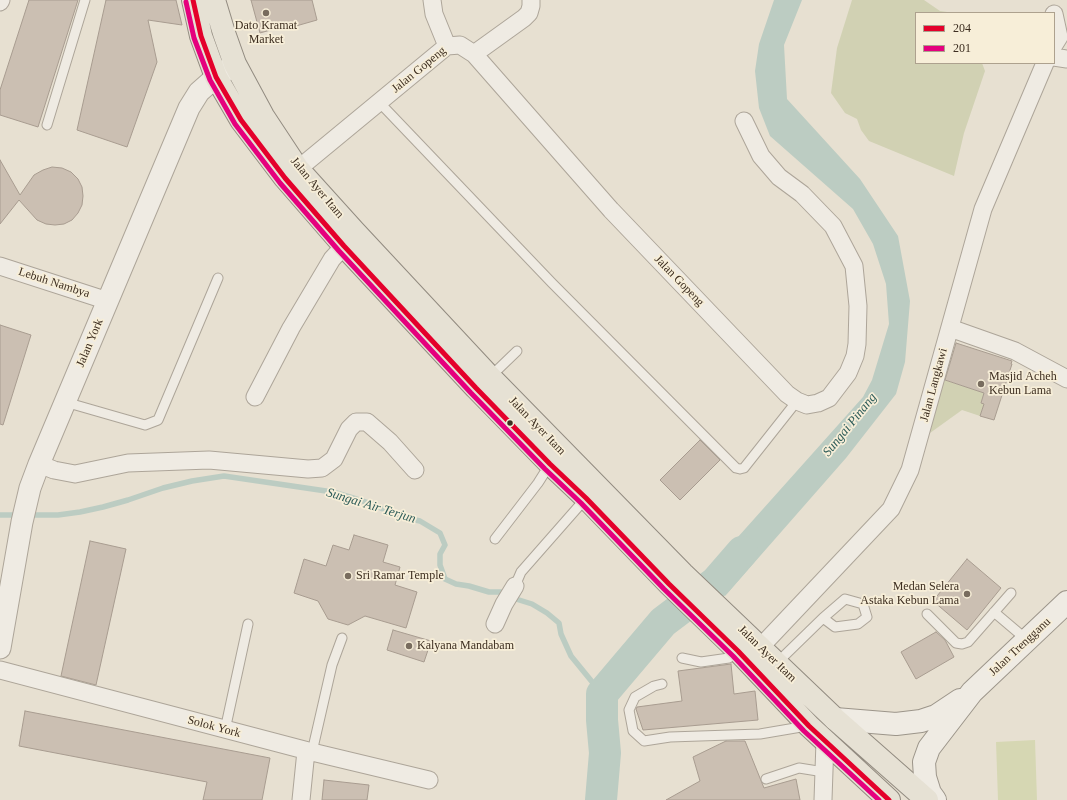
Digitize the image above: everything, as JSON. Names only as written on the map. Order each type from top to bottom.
[{"type":"main road","name":"Jalan Ayer Itam","points":[[192,0],[201,36],[216,77],[241,120],[285,178],[344,246],[476,388],[550,464],[676,579],[725,626],[809,726],[889,800]]},
{"type":"main road","name":"Jalan Ayer Itam","points":[[214,0],[235,64],[263,116],[298,169],[676,579]]},
{"type":"main road","name":"Jalan Trengganu","points":[[936,800],[930,793],[925,777],[924,762],[929,748],[972,692],[1067,602]]},
{"type":"main road","name":"Jalan Ayer Itam","points":[[749,653],[777,664],[835,719],[926,800]]},
{"type":"main road","name":"Jalan Trengganu","points":[[835,719],[896,724],[921,721],[936,716],[972,692]]},
{"type":"street","points":[[432,0],[434,14],[447,46]]},
{"type":"street","points":[[474,54],[524,18],[529,13],[532,0]]},
{"type":"street","points":[[1050,0],[1053,12]]},
{"type":"street","points":[[1055,19],[1059,37],[1055,43]]},
{"type":"street","name":"Jalan Gopeng","points":[[298,169],[447,46],[460,45],[474,54],[611,210],[787,394],[797,401]]},
{"type":"street","points":[[1055,58],[1067,60]]},
{"type":"street","name":"Jalan York","points":[[0,648],[22,522],[30,488],[39,464],[189,108],[199,92],[216,77],[235,64]]},
{"type":"street","name":"Jalan Langkawi","points":[[749,653],[891,509],[910,470],[983,209],[1045,64]]},
{"type":"street","points":[[744,121],[761,156],[779,177],[802,194],[833,226],[854,266],[858,306],[857,344],[848,373],[829,398],[818,403],[807,405],[797,401]]},
{"type":"street","points":[[255,397],[295,321],[332,258],[344,246]]},
{"type":"street","name":"Lebuh Nambya","points":[[0,266],[108,301]]},
{"type":"street","points":[[950,328],[1015,351],[1067,379]]},
{"type":"street","points":[[39,464],[54,470],[75,474],[128,463],[209,460],[308,469],[322,468],[334,459],[349,429],[356,422],[367,422],[390,442],[415,470]]},
{"type":"street","points":[[496,624],[504,604],[515,586]]},
{"type":"street","name":"Solok York","points":[[0,670],[309,752],[429,780]]},
{"type":"street","points":[[823,800],[825,741]]},
{"type":"street","points":[[301,800],[309,752]]},
{"type":"lane","points":[[47,125],[85,0]]},
{"type":"lane","points":[[379,102],[552,283],[736,468],[744,468],[797,401]]},
{"type":"lane","points":[[65,402],[145,425],[158,420],[218,278]]},
{"type":"lane","points":[[490,377],[517,351]]},
{"type":"lane","points":[[495,540],[538,483],[550,464]]},
{"type":"lane","points":[[515,586],[521,572],[586,498]]},
{"type":"lane","points":[[927,614],[956,643],[962,644],[968,642],[1011,594]]},
{"type":"lane","points":[[994,612],[1027,640]]},
{"type":"lane","points":[[777,664],[823,618]]},
{"type":"lane","points":[[225,730],[248,624]]},
{"type":"lane","points":[[309,752],[332,665],[342,638]]},
{"type":"lane","points":[[682,658],[701,662],[729,658],[749,653]]},
{"type":"lane","points":[[662,684],[654,686],[635,697],[629,710],[633,731],[644,741],[670,737],[760,734],[809,726]]},
{"type":"lane","points":[[766,778],[798,768],[824,772]]},
{"type":"green space","points":[[852,0],[924,0],[940,11],[947,12],[915,12],[915,64],[982,64],[985,71],[964,133],[954,176],[869,141],[861,130],[857,119],[845,113],[831,93],[837,48]]},
{"type":"green space","points":[[941,379],[979,391],[985,391],[981,403],[984,404],[980,416],[962,410],[930,433]]},
{"type":"green space","points":[[1035,740],[1037,800],[998,800],[996,742]]},
{"type":"water","points":[[774,0],[802,0],[784,45],[787,99],[860,179],[898,236],[910,301],[905,362],[896,394],[846,458],[725,596],[704,575],[863,397],[872,380],[889,324],[886,284],[873,244],[853,209],[770,136],[759,108],[755,71],[759,44]]},
{"type":"building","points":[[29,0],[78,0],[38,127],[0,115],[0,90]]},
{"type":"building","points":[[106,0],[176,0],[182,25],[148,20],[157,62],[127,147],[77,130]]},
{"type":"building","points":[[251,0],[312,0],[317,20],[296,26],[295,23],[260,33]]},
{"type":"building","points":[[0,160],[20,195],[34,175],[43,170],[52,167],[62,168],[71,172],[78,179],[82,187],[82,205],[78,213],[72,220],[64,224],[46,224],[37,220],[19,200],[0,224]]},
{"type":"building","points":[[0,325],[31,335],[3,425],[0,424]]},
{"type":"building","name":"Masjid Acheh Kebun Lama","points":[[956,343],[1012,361],[994,420],[980,416],[984,404],[981,403],[984,393],[945,380]]},
{"type":"building","points":[[700,440],[720,460],[680,500],[660,480]]},
{"type":"building","name":"Sri Ramar Temple","points":[[354,535],[388,545],[383,562],[400,567],[395,585],[417,592],[406,628],[365,616],[348,625],[328,619],[318,601],[294,593],[304,559],[326,566],[333,545],[349,550]]},
{"type":"building","points":[[90,541],[126,549],[96,685],[61,676]]},
{"type":"building","name":"Medan Selera Astaka Kebun Lama","points":[[967,559],[1001,588],[967,630],[933,601]]},
{"type":"building","name":"Kalyana Mandabam","points":[[393,630],[431,641],[424,662],[387,650]]},
{"type":"building","points":[[936,632],[945,640],[954,657],[916,679],[901,652]]},
{"type":"building","points":[[731,664],[734,694],[755,691],[758,720],[643,730],[636,709],[637,707],[682,701],[678,671]]},
{"type":"building","points":[[25,711],[270,758],[262,800],[203,800],[207,782],[19,746]]},
{"type":"building","points":[[726,741],[745,741],[764,788],[796,779],[800,800],[666,800],[700,781],[693,757]]},
{"type":"building","points":[[324,780],[369,785],[367,800],[322,800]]},
{"type":"waterway","name":"Sungai Air Terjun","points":[[28,515],[58,515],[80,512],[128,500],[163,488],[192,481],[224,476],[333,492],[353,498],[372,504],[401,517],[420,521],[440,533],[445,545],[440,554],[440,565],[445,579],[456,584],[489,592],[501,592],[532,604],[547,613],[559,623],[561,634],[571,656],[602,694]]},
{"type":"waterway","name":"Sungai Air Terjun","points":[[0,515],[20,515]]},
{"type":"waterway","name":"Sungai Pinang","points":[[601,800],[605,753],[602,720],[602,694],[663,622],[716,582],[742,552]]},
{"type":"transit line","name":"204","points":[[193,0],[201,36],[216,77],[241,120],[285,178],[344,246],[476,388],[550,464],[586,498],[669,584],[738,651],[809,726],[889,800]]},
{"type":"transit line","name":"201","points":[[186,2],[194,38],[210,80],[235,124],[280,183],[339,251],[471,393],[545,469],[581,503],[664,589],[733,656],[804,731],[879,800]]},
{"type":"place","name":"Dato Kramat Market","points":[[266,13]]},
{"type":"place","name":"Masjid Acheh Kebun Lama","points":[[981,384]]},
{"type":"place","name":"Sri Ramar Temple","points":[[348,576]]},
{"type":"place","name":"Medan Selera Astaka Kebun Lama","points":[[967,594]]},
{"type":"place","name":"Kalyana Mandabam","points":[[409,646]]}]
